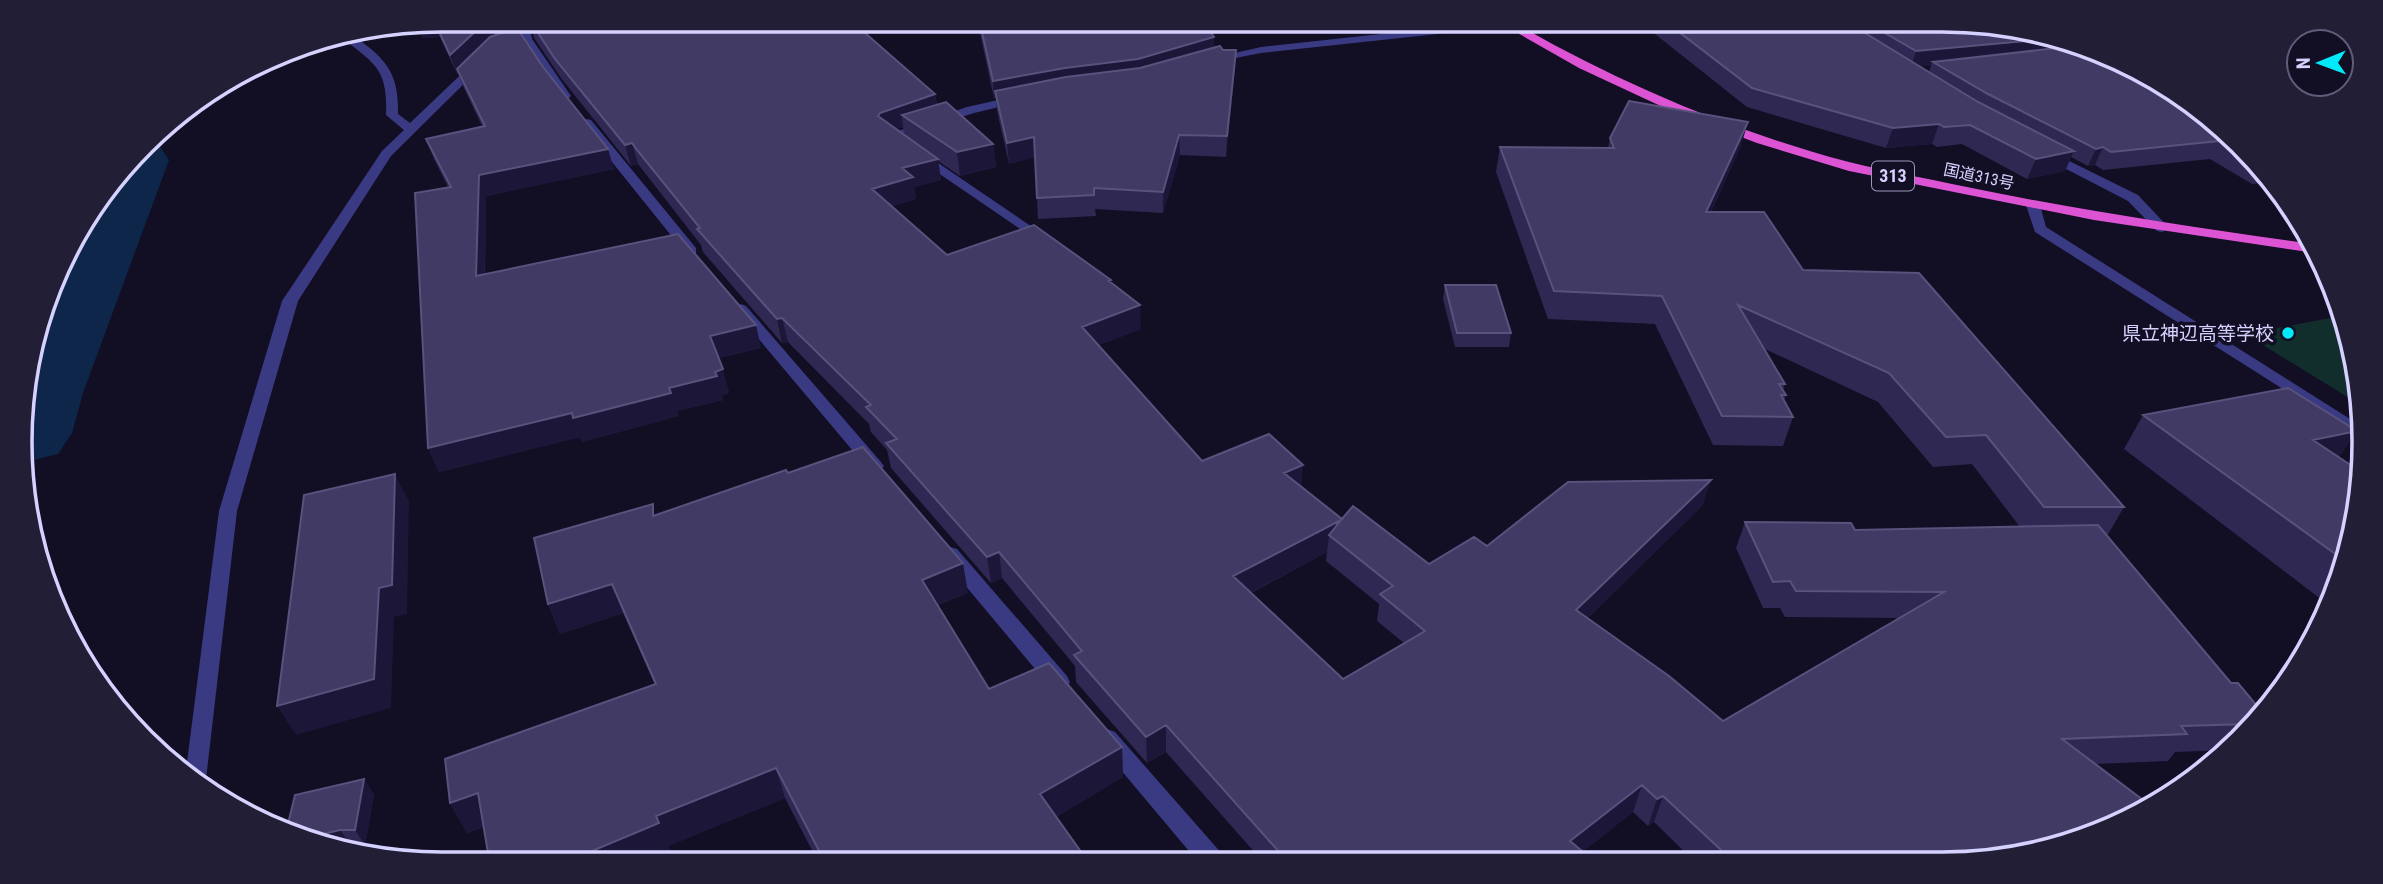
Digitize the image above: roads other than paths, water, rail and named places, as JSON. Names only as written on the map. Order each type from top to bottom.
[{"type":"highway","name":"国道313号","points":[[1519,31],[1641,92],[1732,129],[1855,168],[2033,205],[2162,228],[2302,248]]},
{"type":"street","points":[[522,31],[522,40],[705,267]]},
{"type":"street","points":[[1205,62],[1261,50],[1425,31]]},
{"type":"street","points":[[353,41],[376,57],[393,88],[392,115],[410,128]]},
{"type":"street","points":[[197,772],[228,511],[290,300],[386,154],[491,51]]},
{"type":"street","points":[[1027,98],[971,110],[890,136],[1049,245]]},
{"type":"street","points":[[2036,148],[2133,198],[2162,228]]},
{"type":"street","points":[[2033,205],[2040,229],[2351,427]]},
{"type":"street","points":[[732,299],[887,480]]},
{"type":"street","points":[[941,544],[1069,693]]},
{"type":"street","points":[[1096,724],[1206,853]]},
{"type":"waterway","points":[[33,405],[126,180]]},
{"type":"place","name":"県立神辺高等学校","points":[[2288,333]]}]
